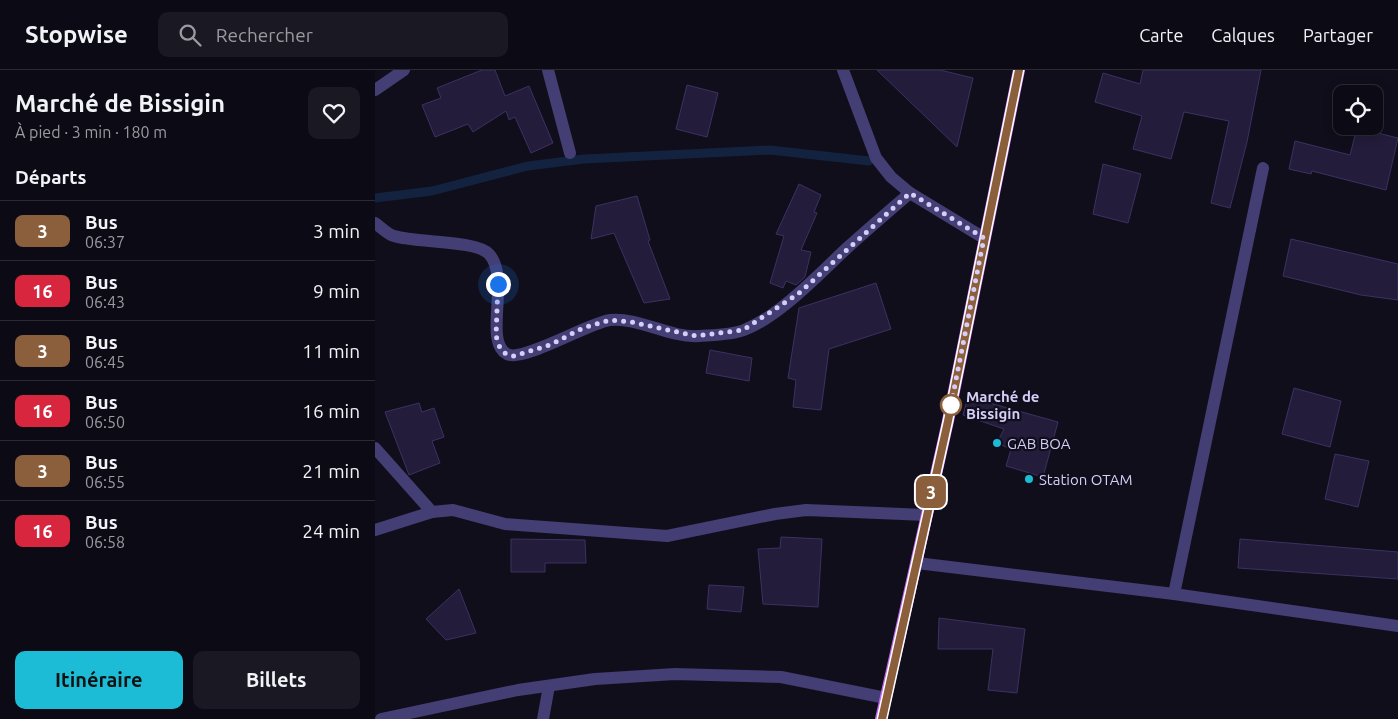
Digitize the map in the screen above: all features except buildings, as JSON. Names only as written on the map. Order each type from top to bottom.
[{"type":"main road","points":[[881,719],[917,563],[925,515],[948,421],[1019,70]]},
{"type":"street","points":[[375,90],[404,70]]},
{"type":"street","points":[[548,70],[570,153]]},
{"type":"street","points":[[843,70],[876,158],[891,177],[910,193],[984,238]]},
{"type":"street","points":[[1174,594],[1263,168]]},
{"type":"street","points":[[375,223],[391,235],[409,240],[476,246],[489,253],[497,268],[499,300],[496,336],[500,348],[506,354],[514,356],[550,345],[583,328],[610,320],[631,322],[696,336],[743,330],[798,294],[910,193]]},
{"type":"street","points":[[375,448],[432,512]]},
{"type":"street","points":[[375,530],[432,512],[453,510],[505,524],[667,536],[805,510],[925,515]]},
{"type":"street","points":[[917,563],[1174,594],[1398,626]]},
{"type":"street","points":[[381,719],[475,698],[549,686],[595,680],[675,674],[781,677],[886,698]]},
{"type":"street","points":[[543,719],[549,686]]},
{"type":"waterway","points":[[375,198],[432,191],[528,166],[584,159],[770,150],[869,161]]},
{"type":"bus line","name":"3","points":[[882,719],[917,563],[925,515],[948,421],[1019,70]]},
{"type":"place","name":"Marché de Bissigin","points":[[951,405]]},
{"type":"place","name":"GAB BOA","points":[[997,443]]},
{"type":"place","name":"Station OTAM","points":[[1029,479]]},
{"type":"route","points":[[498,284],[499,300],[496,336],[500,348],[506,354],[514,356],[550,345],[583,328],[610,320],[631,322],[659,330],[696,336],[725,334],[743,330],[763,319],[798,294],[855,240],[910,193],[984,238],[951,405]]}]
